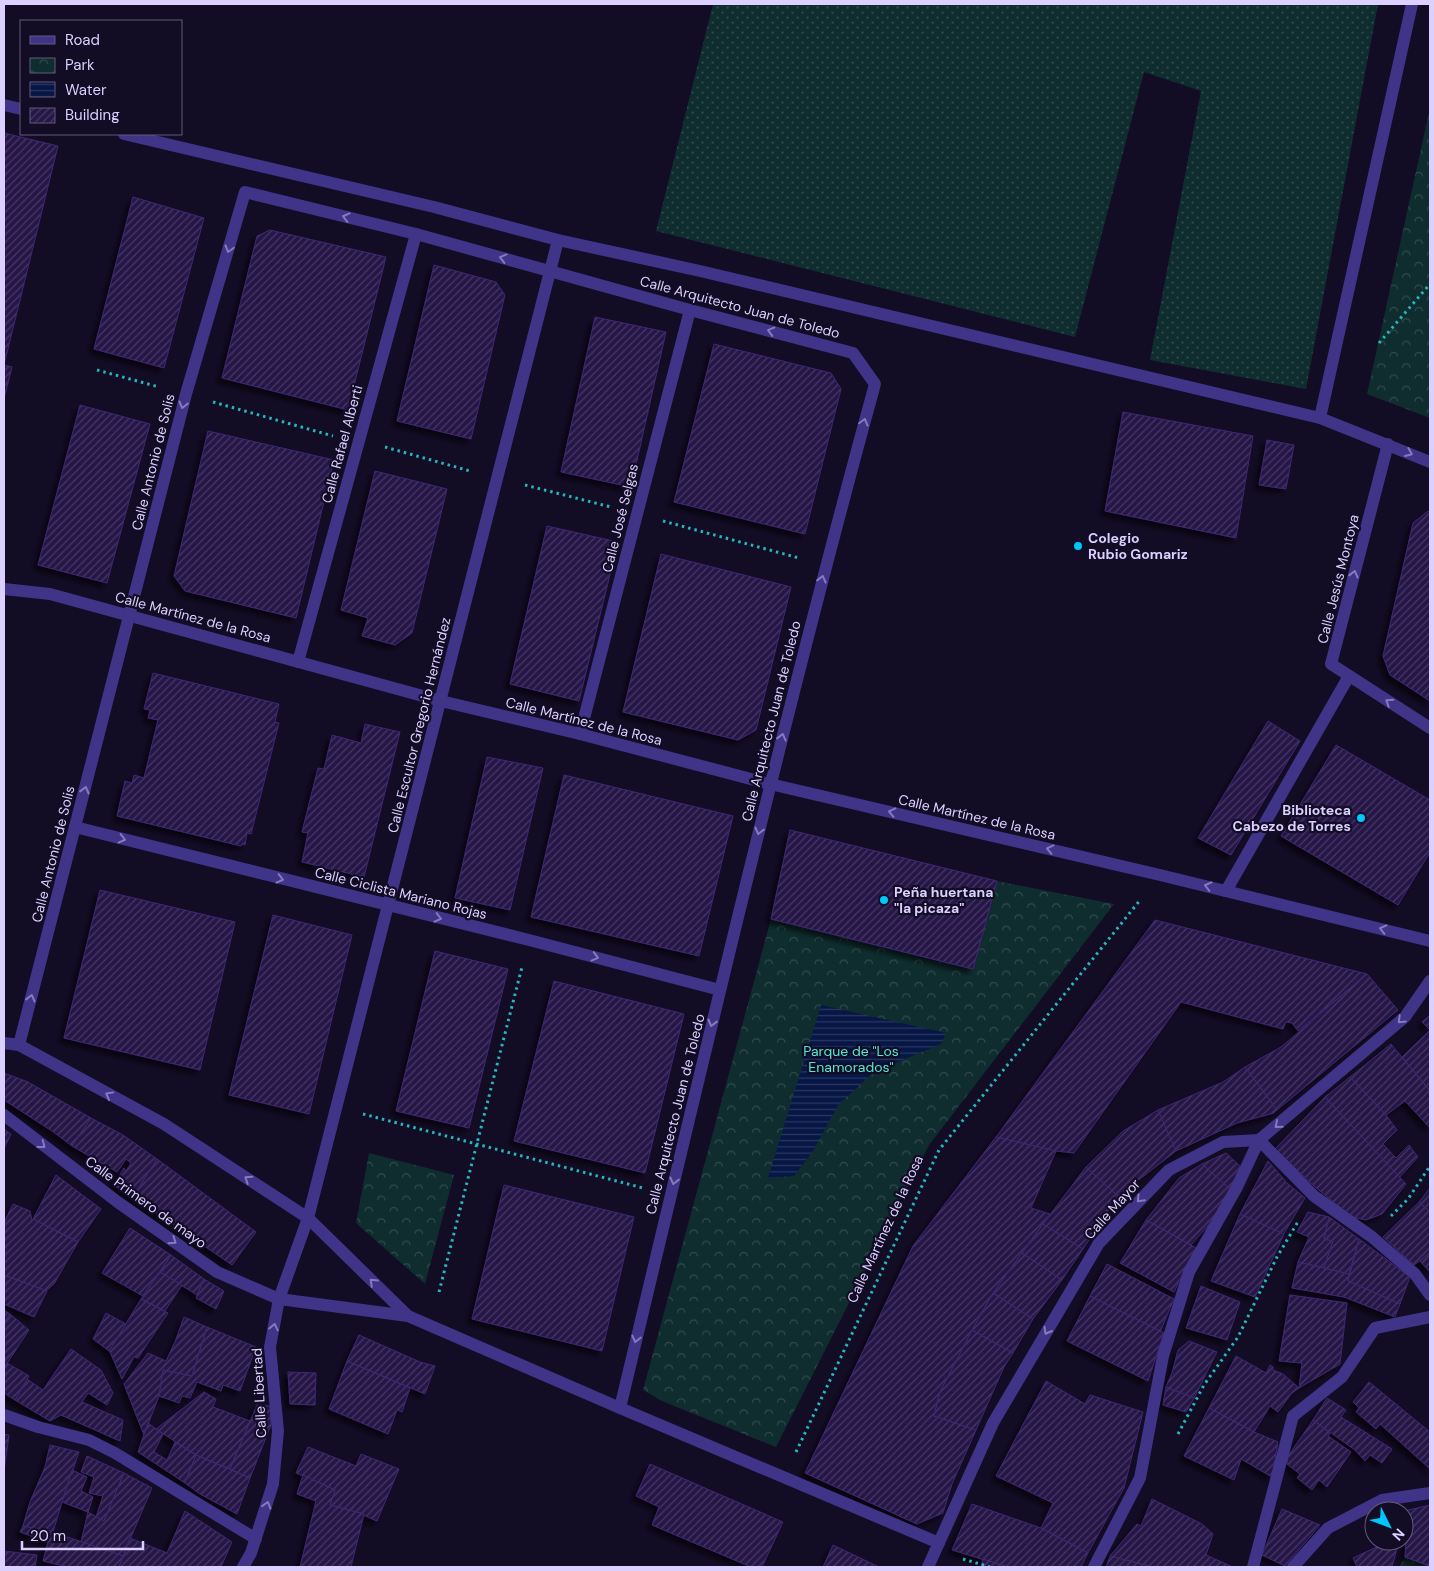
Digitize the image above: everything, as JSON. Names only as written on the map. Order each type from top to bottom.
[{"type":"street","points":[[1320,418],[1412,4]]},
{"type":"street","points":[[4,105],[20,109]]},
{"type":"street","points":[[128,135],[434,207],[558,240],[700,271],[1320,418],[1430,462]]},
{"type":"street","name":"Calle Antonio de Solis","points":[[19,1045],[186,394],[245,192],[416,234],[550,270]]},
{"type":"street","name":"Calle Rafael Alberti","points":[[298,662],[416,234]]},
{"type":"street","name":"Calle Escultor Gregorio Hernández","points":[[308,1218],[558,240]]},
{"type":"street","name":"Calle Arquitecto Juan de Toledo","points":[[550,270],[690,310],[853,353],[874,384],[825,565],[770,784],[620,1408]]},
{"type":"street","name":"Calle José Selgas","points":[[580,734],[690,310]]},
{"type":"street","name":"Calle Jesús Montoya","points":[[1388,444],[1331,664],[1430,728]]},
{"type":"street","name":"Calle Martínez de la Rosa","points":[[4,589],[50,594],[441,701],[580,734],[770,784],[1160,875],[1430,941]]},
{"type":"street","points":[[1226,891],[1349,676]]},
{"type":"street","name":"Calle Ciclista Mariano Rojas","points":[[75,827],[529,940],[720,990]]},
{"type":"street","points":[[1094,1567],[1140,1478],[1163,1356],[1190,1272],[1237,1187],[1259,1140],[1405,1017],[1430,981]]},
{"type":"street","points":[[4,1043],[19,1045],[164,1124],[308,1218],[408,1316],[939,1543]]},
{"type":"street","name":"Calle Primero de mayo","points":[[4,1115],[119,1203],[217,1272],[279,1299],[408,1316]]},
{"type":"street","points":[[1259,1140],[1314,1196],[1372,1237],[1415,1274],[1430,1295]]},
{"type":"street","name":"Calle Mayor","points":[[928,1567],[992,1423],[1099,1242],[1169,1170],[1222,1142],[1259,1140]]},
{"type":"street","name":"Calle Libertad","points":[[244,1567],[252,1553],[273,1484],[278,1431],[270,1347],[279,1299],[308,1218]]},
{"type":"street","points":[[1258,1566],[1293,1416],[1342,1378],[1375,1328],[1430,1317]]},
{"type":"street","points":[[4,1415],[38,1427],[89,1440],[107,1448],[256,1538]]},
{"type":"street","points":[[1293,1567],[1328,1528],[1382,1500],[1430,1492]]},
{"type":"path","points":[[1379,342],[1430,284]]},
{"type":"path","points":[[97,370],[358,443],[378,445],[825,565]]},
{"type":"path","name":"Calle Martínez de la Rosa","points":[[784,1477],[939,1150],[1160,875]]},
{"type":"path","points":[[439,1292],[529,940]]},
{"type":"path","points":[[363,1114],[670,1196]]},
{"type":"path","points":[[1372,1237],[1408,1199],[1430,1166]]},
{"type":"path","points":[[1176,1438],[1204,1386],[1238,1337],[1277,1257],[1314,1196]]},
{"type":"green space","points":[[713,4],[1378,4],[1306,389],[1150,360],[1201,91],[1144,72],[1075,337],[656,231]]},
{"type":"green space","points":[[1430,108],[1430,418],[1367,394]]},
{"type":"green space","name":"Parque de \"Los Enamorados\"","points":[[997,881],[1114,904],[929,1145],[776,1447],[662,1401],[643,1390],[771,919],[973,969]]},
{"type":"green space","points":[[369,1153],[454,1175],[425,1284],[356,1223]]},
{"type":"green space","points":[[1405,1557],[1430,1566],[1430,1567],[1399,1567]]},
{"type":"water","points":[[821,1005],[946,1033],[941,1044],[874,1072],[838,1105],[813,1151],[794,1176],[768,1178]]},
{"type":"building","points":[[4,133],[58,146],[4,365]]},
{"type":"building","points":[[133,197],[204,218],[164,368],[94,349]]},
{"type":"building","points":[[270,230],[386,257],[348,410],[222,378],[257,236]]},
{"type":"building","points":[[434,265],[496,282],[505,295],[471,439],[397,421]]},
{"type":"building","points":[[595,317],[666,332],[631,487],[561,472]]},
{"type":"building","points":[[714,344],[831,373],[841,389],[805,534],[674,502]]},
{"type":"building","points":[[4,365],[12,367],[4,399]]},
{"type":"building","points":[[80,405],[150,424],[107,583],[38,565]]},
{"type":"building","points":[[1123,412],[1253,436],[1236,538],[1105,511]]},
{"type":"building","points":[[208,431],[334,460],[296,618],[185,591],[174,576]]},
{"type":"building","points":[[1267,440],[1294,445],[1286,489],[1259,485]]},
{"type":"building","points":[[375,471],[447,489],[412,633],[395,645],[362,636],[368,618],[341,610]]},
{"type":"building","points":[[1428,511],[1430,512],[1430,701],[1390,675],[1383,656],[1413,523]]},
{"type":"building","points":[[547,526],[618,542],[579,701],[510,684]]},
{"type":"building","points":[[661,554],[791,587],[756,730],[738,740],[623,712]]},
{"type":"building","points":[[153,673],[279,704],[275,722],[279,723],[251,834],[247,833],[245,845],[242,844],[241,846],[117,816],[125,781],[132,783],[134,775],[144,778],[158,720],[148,718],[150,710],[144,709]]},
{"type":"building","points":[[1268,721],[1300,741],[1231,855],[1198,838]]},
{"type":"building","points":[[365,724],[400,732],[364,877],[302,862],[308,833],[302,832],[318,768],[324,769],[332,735],[361,743]]},
{"type":"building","name":"Biblioteca Cabezo de Torres","points":[[1336,745],[1430,800],[1430,852],[1398,905],[1281,836]]},
{"type":"building","points":[[487,757],[543,768],[510,910],[455,898]]},
{"type":"building","points":[[564,775],[733,816],[699,956],[531,917]]},
{"type":"building","name":"Peña huertana \"la picaza\"","points":[[790,830],[997,881],[973,969],[771,919]]},
{"type":"building","points":[[100,890],[235,922],[200,1070],[64,1038]]},
{"type":"building","points":[[273,915],[352,935],[309,1114],[229,1095]]},
{"type":"building","points":[[1155,920],[1367,974],[1298,1031],[1292,1023],[1286,1022],[1283,1029],[1181,1002],[1074,1153],[1056,1151],[996,1137]]},
{"type":"building","points":[[435,951],[508,969],[469,1128],[396,1111]]},
{"type":"building","points":[[1367,974],[1398,1010],[1277,1110],[1245,1067],[1281,1047]]},
{"type":"building","points":[[554,981],[684,1014],[645,1173],[514,1141]]},
{"type":"building","points":[[1430,1015],[1430,1030],[1422,1022]]},
{"type":"building","points":[[1430,1030],[1430,1091],[1402,1057]]},
{"type":"building","points":[[1391,1044],[1430,1091],[1430,1128],[1405,1101],[1386,1115],[1350,1077]]},
{"type":"building","points":[[1245,1067],[1277,1110],[1274,1113],[1237,1123],[1176,1151],[1160,1127],[1158,1110],[1223,1082]]},
{"type":"building","points":[[4,1073],[28,1082],[91,1118],[72,1146],[4,1100]]},
{"type":"building","points":[[1350,1077],[1386,1115],[1397,1130],[1383,1144],[1396,1158],[1409,1145],[1418,1157],[1399,1178],[1325,1097]]},
{"type":"building","points":[[1325,1097],[1406,1184],[1382,1214],[1366,1220],[1352,1217],[1315,1187],[1275,1149]]},
{"type":"building","points":[[1158,1110],[1176,1151],[1118,1196],[1086,1167],[1123,1131]]},
{"type":"building","points":[[91,1118],[123,1135],[157,1159],[132,1199],[114,1185],[124,1168],[126,1171],[131,1163],[126,1159],[117,1172],[72,1146]]},
{"type":"building","points":[[4,1129],[11,1134],[4,1149]]},
{"type":"building","points":[[996,1137],[1056,1151],[1031,1208],[1050,1214],[993,1293],[940,1392],[934,1416],[976,1430],[952,1484],[943,1513],[917,1524],[805,1473],[913,1246]]},
{"type":"building","points":[[1226,1153],[1242,1168],[1231,1190],[1202,1164]]},
{"type":"building","points":[[157,1159],[256,1232],[232,1265],[133,1197]]},
{"type":"building","points":[[1268,1161],[1287,1183],[1305,1198],[1283,1235],[1240,1214]]},
{"type":"building","points":[[1202,1164],[1231,1190],[1220,1212],[1191,1245],[1146,1220],[1179,1178]]},
{"type":"building","points":[[1086,1167],[1118,1196],[1083,1249],[1043,1224]]},
{"type":"building","points":[[56,1175],[101,1209],[78,1242],[33,1219]]},
{"type":"building","points":[[504,1185],[634,1217],[602,1351],[472,1319]]},
{"type":"building","points":[[1430,1188],[1430,1212],[1419,1202]]},
{"type":"building","points":[[1419,1202],[1430,1212],[1430,1253],[1414,1265],[1383,1237]]},
{"type":"building","points":[[13,1204],[30,1211],[32,1221],[33,1219],[78,1242],[54,1284],[46,1291],[4,1275],[4,1223]]},
{"type":"building","points":[[1308,1212],[1329,1217],[1324,1239],[1333,1241],[1324,1268],[1298,1262],[1309,1237],[1297,1232]]},
{"type":"building","points":[[1240,1214],[1284,1234],[1255,1297],[1211,1281]]},
{"type":"building","points":[[1329,1217],[1359,1239],[1349,1274],[1324,1268],[1333,1241],[1324,1239]]},
{"type":"building","points":[[1146,1220],[1196,1248],[1174,1292],[1120,1263]]},
{"type":"building","points":[[1043,1224],[1083,1249],[1062,1280],[1022,1253]]},
{"type":"building","points":[[130,1228],[171,1255],[143,1296],[102,1273]]},
{"type":"building","points":[[1359,1239],[1410,1277],[1400,1304],[1348,1281]]},
{"type":"building","points":[[1022,1253],[1062,1280],[1033,1319],[993,1293]]},
{"type":"building","points":[[1430,1253],[1430,1272],[1420,1261]]},
{"type":"building","points":[[171,1255],[204,1279],[197,1295],[160,1272]]},
{"type":"building","points":[[1298,1262],[1349,1274],[1348,1281],[1400,1304],[1395,1317],[1344,1297],[1292,1288]]},
{"type":"building","points":[[1107,1264],[1174,1299],[1160,1332],[1090,1296]]},
{"type":"building","points":[[160,1272],[182,1285],[165,1311],[141,1299]]},
{"type":"building","points":[[4,1275],[47,1291],[34,1317],[4,1304]]},
{"type":"building","points":[[204,1279],[224,1291],[216,1309],[196,1298]]},
{"type":"building","points":[[1201,1286],[1240,1302],[1227,1340],[1186,1328]]},
{"type":"building","points":[[993,1293],[1033,1319],[1013,1353],[972,1330]]},
{"type":"building","points":[[1290,1295],[1347,1303],[1340,1364],[1299,1388],[1302,1363],[1279,1361]]},
{"type":"building","points":[[1090,1296],[1164,1333],[1148,1381],[1067,1341]]},
{"type":"building","points":[[141,1299],[168,1313],[138,1358],[134,1357],[122,1379],[109,1351]]},
{"type":"building","points":[[4,1310],[10,1314],[4,1323]]},
{"type":"building","points":[[106,1313],[126,1324],[109,1351],[93,1339]]},
{"type":"building","points":[[10,1314],[29,1330],[4,1368],[4,1323]]},
{"type":"building","points":[[184,1317],[207,1327],[192,1376],[163,1370],[159,1396],[144,1435],[124,1384],[148,1353],[166,1361]]},
{"type":"building","points":[[207,1327],[256,1347],[240,1391],[223,1385],[221,1391],[197,1382],[190,1398],[182,1396],[179,1403],[159,1396],[163,1370],[192,1376]]},
{"type":"building","points":[[972,1330],[1013,1353],[1004,1367],[976,1430],[934,1416],[940,1392]]},
{"type":"building","points":[[359,1335],[420,1362],[435,1366],[425,1394],[347,1361]]},
{"type":"building","points":[[1189,1341],[1217,1352],[1194,1398],[1166,1387],[1178,1350]]},
{"type":"building","points":[[71,1349],[101,1370],[113,1393],[107,1405],[88,1393],[82,1402],[123,1420],[120,1441],[61,1415],[50,1421],[15,1400],[27,1379],[43,1390]]},
{"type":"building","points":[[1236,1356],[1266,1373],[1270,1365],[1273,1367],[1273,1370],[1283,1374],[1299,1388],[1291,1394],[1278,1412],[1270,1406],[1254,1432],[1209,1408]]},
{"type":"building","points":[[347,1361],[410,1388],[402,1412],[397,1410],[388,1434],[329,1409]]},
{"type":"building","points":[[7,1363],[29,1376],[15,1400],[4,1393],[4,1368]]},
{"type":"building","points":[[288,1372],[316,1373],[315,1405],[290,1404]]},
{"type":"building","points":[[1046,1381],[1085,1404],[1090,1395],[1143,1412],[1124,1488],[1088,1553],[1041,1528],[1053,1503],[996,1476]]},
{"type":"building","points":[[1369,1382],[1430,1432],[1430,1469],[1380,1424],[1376,1429],[1356,1412],[1359,1408],[1353,1402]]},
{"type":"building","points":[[1166,1387],[1194,1398],[1186,1412],[1163,1405]]},
{"type":"building","points":[[204,1392],[216,1399],[213,1407],[250,1421],[230,1469],[196,1455],[156,1429]]},
{"type":"building","points":[[1327,1398],[1346,1410],[1341,1417],[1392,1449],[1382,1463],[1370,1455],[1365,1461],[1355,1450],[1313,1420]]},
{"type":"building","points":[[257,1405],[270,1406],[271,1425],[250,1478],[230,1469]]},
{"type":"building","points":[[1209,1408],[1254,1432],[1278,1442],[1272,1477],[1241,1459],[1234,1480],[1184,1456]]},
{"type":"building","points":[[1313,1420],[1330,1433],[1328,1436],[1351,1452],[1327,1487],[1319,1480],[1312,1490],[1297,1478],[1300,1474],[1287,1464],[1288,1456]]},
{"type":"building","points":[[148,1423],[163,1434],[154,1452],[167,1460],[175,1442],[196,1455],[185,1483],[138,1452]]},
{"type":"building","points":[[4,1434],[9,1435],[4,1471]]},
{"type":"building","points":[[50,1445],[79,1452],[53,1532],[23,1526],[30,1502],[45,1467]]},
{"type":"building","points":[[308,1447],[356,1466],[361,1454],[399,1469],[377,1521],[364,1514],[330,1505],[335,1490],[296,1473]]},
{"type":"building","points":[[196,1455],[250,1478],[237,1514],[200,1494],[185,1483]]},
{"type":"building","points":[[87,1456],[124,1473],[104,1521],[96,1517],[103,1496],[89,1493],[94,1477],[81,1472]]},
{"type":"building","points":[[650,1464],[783,1522],[762,1567],[751,1567],[652,1525],[659,1507],[636,1496]]},
{"type":"building","points":[[72,1470],[87,1477],[81,1491],[93,1497],[88,1512],[62,1502]]},
{"type":"building","points":[[124,1473],[152,1488],[123,1556],[81,1542],[88,1512],[104,1521]]},
{"type":"building","points":[[303,1475],[335,1490],[330,1505],[364,1514],[351,1567],[300,1567],[316,1501],[297,1494]]},
{"type":"building","points":[[1152,1499],[1202,1524],[1213,1534],[1206,1555],[1233,1567],[1153,1567],[1110,1556],[1137,1524],[1141,1526]]},
{"type":"building","points":[[972,1504],[1041,1528],[1088,1553],[1081,1567],[1008,1567],[952,1550]]},
{"type":"building","points":[[1430,1505],[1430,1566],[1405,1557],[1405,1551],[1414,1551],[1414,1509]]},
{"type":"building","points":[[1282,1509],[1320,1525],[1285,1566],[1262,1555]]},
{"type":"building","points":[[185,1511],[232,1542],[221,1567],[119,1567],[130,1538],[167,1553]]},
{"type":"building","points":[[23,1526],[53,1532],[123,1556],[119,1567],[68,1567],[43,1561],[48,1542],[20,1532]]},
{"type":"building","points":[[833,1545],[879,1567],[823,1567]]},
{"type":"building","points":[[4,1551],[37,1555],[35,1567],[4,1567]]},
{"type":"building","points":[[1368,1551],[1396,1551],[1392,1567],[1357,1567],[1353,1558]]},
{"type":"building","points":[[1110,1556],[1153,1567],[1106,1567]]},
{"type":"building","points":[[983,1559],[1008,1567],[981,1567]]},
{"type":"place","name":"Colegio Rubio Gomariz","points":[[1078,546]]},
{"type":"place","name":"Biblioteca Cabezo de Torres","points":[[1361,818]]},
{"type":"place","name":"Peña huertana \"la picaza\"","points":[[884,900]]}]
